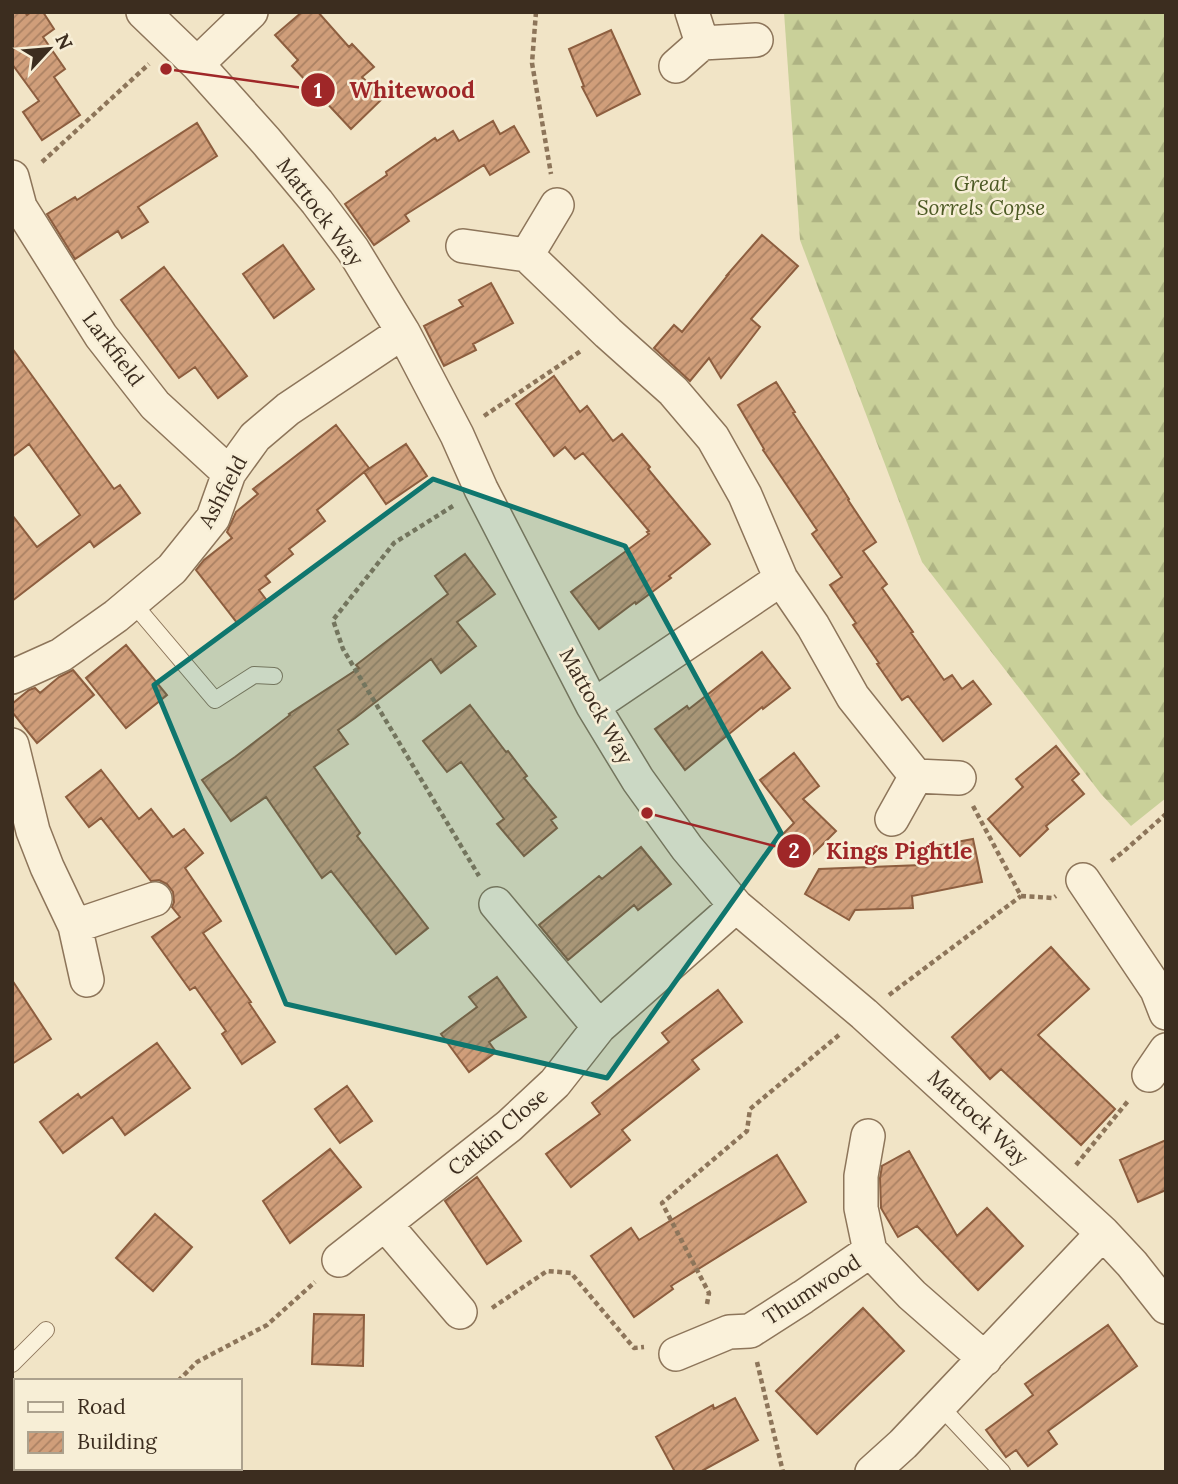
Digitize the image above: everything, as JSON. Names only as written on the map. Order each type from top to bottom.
[{"type":"street","name":"Mattock Way","points":[[143,12],[197,64],[266,141],[353,250],[403,332],[593,706],[645,790],[687,848],[736,906],[864,1014],[1103,1233],[1166,1307]]},
{"type":"street","points":[[197,64],[251,12]]},
{"type":"street","points":[[676,66],[697,27],[756,40]]},
{"type":"street","name":"Larkfield","points":[[15,196],[101,335],[155,405],[229,473]]},
{"type":"street","points":[[527,255],[557,205]]},
{"type":"street","points":[[463,246],[527,255],[673,391],[713,438],[745,495],[781,579],[813,626],[853,697],[916,776],[959,778]]},
{"type":"street","name":"Ashfield","points":[[12,677],[61,655],[132,603],[172,569],[213,518],[229,473],[254,437],[288,409],[403,332]]},
{"type":"street","points":[[593,706],[781,579]]},
{"type":"street","points":[[12,745],[33,831],[75,926],[87,980]]},
{"type":"street","points":[[892,819],[916,776]]},
{"type":"street","points":[[1083,880],[1163,995]]},
{"type":"street","points":[[75,926],[155,899]]},
{"type":"street","points":[[496,904],[599,1027]]},
{"type":"street","name":"Catkin Close","points":[[339,1261],[509,1126],[555,1083],[599,1027],[736,906]]},
{"type":"street","name":"Thumwood","points":[[868,1136],[861,1176],[861,1208],[870,1251],[912,1295],[985,1359]]},
{"type":"street","points":[[385,1224],[460,1312]]},
{"type":"street","points":[[872,1472],[940,1406],[1103,1233]]},
{"type":"street","name":"Thumwood","points":[[673,1349],[729,1332],[750,1331],[870,1251]]},
{"type":"lane","points":[[132,603],[215,700],[254,675],[274,676]]},
{"type":"lane","points":[[12,1364],[46,1330]]},
{"type":"lane","points":[[940,1406],[1002,1472]]},
{"type":"path","points":[[536,12],[532,63],[557,205]]},
{"type":"path","points":[[15,196],[149,64]]},
{"type":"path","points":[[457,435],[608,333]]},
{"type":"path","points":[[481,489],[394,542],[333,620],[343,649],[496,904]]},
{"type":"path","points":[[959,778],[1021,896]]},
{"type":"path","points":[[460,1312],[476,1318],[547,1271],[571,1273],[634,1348],[673,1349],[709,1293],[662,1203],[747,1131],[750,1109],[864,1014],[1021,896],[1053,898],[1123,852],[1166,814]]},
{"type":"path","points":[[1056,1190],[1157,1062]]},
{"type":"path","points":[[180,1379],[197,1362],[267,1325],[339,1261]]},
{"type":"path","points":[[750,1331],[783,1472]]},
{"type":"highlighted area","points":[[433,479],[625,546],[781,833],[607,1078],[286,1004],[154,685]]},
{"type":"green space","name":"Great Sorrels Copse","points":[[784,12],[1166,12],[1166,798],[1131,826],[1101,794],[922,562],[800,240]]},
{"type":"building","points":[[12,12],[25,12],[27,15],[31,12],[43,12],[54,29],[43,37],[65,69],[54,77],[80,115],[42,140],[23,112],[39,101],[12,64]]},
{"type":"building","points":[[302,12],[318,12],[349,47],[352,44],[374,67],[362,77],[383,98],[351,129],[292,66],[298,60],[275,35]]},
{"type":"building","points":[[611,30],[640,94],[597,116],[582,87],[584,86],[569,49]]},
{"type":"building","points":[[493,121],[500,134],[514,126],[529,152],[490,175],[484,165],[405,215],[409,221],[374,245],[345,204],[435,138],[437,141],[453,131],[459,141]]},
{"type":"building","points":[[197,123],[217,156],[138,207],[148,222],[122,238],[118,231],[75,259],[47,214],[75,197],[77,200]]},
{"type":"building","points":[[762,235],[798,266],[751,319],[760,327],[721,378],[709,358],[690,381],[654,348],[674,325],[682,332]]},
{"type":"building","points":[[283,245],[314,289],[274,318],[243,274]]},
{"type":"building","points":[[164,267],[247,376],[218,398],[195,367],[179,378],[121,300]]},
{"type":"building","points":[[491,283],[513,323],[473,344],[476,350],[444,366],[424,326],[463,306],[459,300]]},
{"type":"building","points":[[12,348],[114,489],[120,485],[140,513],[94,547],[90,541],[12,601],[12,515],[37,547],[80,515],[29,444],[12,457]]},
{"type":"building","points":[[554,376],[580,412],[587,406],[613,441],[622,434],[710,544],[669,576],[671,578],[599,629],[571,592],[649,534],[649,531],[583,453],[575,459],[565,447],[554,456],[516,404]]},
{"type":"building","points":[[776,382],[876,542],[863,551],[887,584],[882,588],[913,632],[911,633],[944,680],[952,675],[962,689],[973,681],[991,704],[943,741],[908,696],[902,700],[853,625],[856,623],[830,585],[842,577],[812,534],[817,530],[763,450],[738,405]]},
{"type":"building","points":[[336,425],[369,468],[317,510],[325,521],[289,549],[293,554],[265,576],[270,582],[259,590],[268,602],[238,624],[196,570],[204,560],[232,538],[227,532],[236,512],[258,494],[253,489]]},
{"type":"building","points":[[406,444],[427,476],[386,504],[364,472]]},
{"type":"building","points":[[465,554],[495,594],[457,622],[476,646],[441,673],[431,659],[338,730],[348,744],[314,767],[360,833],[357,836],[428,928],[396,954],[331,871],[322,878],[266,797],[231,821],[202,780],[289,714],[359,668],[356,665],[448,594],[435,576]]},
{"type":"building","points":[[126,645],[167,695],[126,728],[86,678]]},
{"type":"building","points":[[762,652],[790,688],[763,709],[762,707],[685,770],[655,729],[687,706],[689,709]]},
{"type":"building","points":[[73,670],[94,695],[37,743],[12,712],[12,704],[29,690],[35,688],[40,693],[59,677]]},
{"type":"building","points":[[470,705],[506,752],[508,751],[527,776],[524,778],[556,817],[551,820],[557,828],[524,856],[497,824],[504,819],[461,762],[447,772],[423,741]]},
{"type":"building","points":[[1056,746],[1079,774],[1072,780],[1084,794],[1046,826],[1048,829],[1020,856],[988,819],[1023,787],[1016,779]]},
{"type":"building","points":[[794,753],[819,786],[803,799],[836,831],[807,860],[782,835],[794,823],[760,780]]},
{"type":"building","points":[[101,770],[139,819],[151,809],[173,837],[184,829],[203,853],[185,868],[221,921],[203,933],[275,1042],[242,1064],[222,1034],[226,1031],[195,987],[190,990],[152,937],[180,917],[172,907],[173,892],[167,884],[159,880],[151,881],[101,818],[89,827],[66,797]]},
{"type":"building","points":[[973,839],[982,882],[912,896],[913,908],[855,910],[849,920],[805,894],[819,869],[922,865],[919,849]]},
{"type":"building","points":[[641,847],[671,884],[638,910],[634,905],[568,960],[539,925],[599,876],[602,879]]},
{"type":"building","points":[[1051,947],[1089,989],[1038,1035],[1115,1109],[1081,1145],[1001,1069],[990,1079],[952,1037]]},
{"type":"building","points":[[497,977],[526,1017],[489,1042],[496,1052],[469,1072],[441,1034],[477,1007],[469,997]]},
{"type":"building","points":[[12,980],[51,1039],[12,1064]]},
{"type":"building","points":[[718,990],[742,1022],[692,1060],[699,1069],[622,1130],[630,1140],[571,1187],[546,1154],[600,1114],[592,1103],[669,1042],[662,1033]]},
{"type":"building","points":[[157,1043],[190,1088],[125,1135],[112,1117],[63,1153],[40,1122],[78,1094],[81,1098]]},
{"type":"building","points":[[347,1086],[372,1121],[340,1143],[315,1109]]},
{"type":"building","points":[[1166,1140],[1166,1190],[1138,1202],[1120,1160]]},
{"type":"building","points":[[330,1149],[361,1187],[290,1243],[263,1201]]},
{"type":"building","points":[[909,1151],[957,1236],[987,1208],[1023,1246],[978,1290],[917,1226],[898,1237],[881,1208],[882,1166]]},
{"type":"building","points":[[777,1155],[806,1202],[671,1286],[673,1289],[634,1317],[591,1256],[631,1228],[639,1240]]},
{"type":"building","points":[[477,1177],[521,1241],[487,1264],[445,1201]]},
{"type":"building","points":[[155,1214],[192,1247],[153,1291],[116,1258]]},
{"type":"building","points":[[863,1308],[904,1351],[817,1434],[776,1391]]},
{"type":"building","points":[[314,1314],[364,1315],[363,1366],[312,1364]]},
{"type":"building","points":[[1108,1325],[1137,1366],[1048,1431],[1057,1444],[1028,1466],[1016,1450],[1006,1457],[986,1430],[1033,1395],[1025,1384]]},
{"type":"building","points":[[735,1398],[758,1440],[700,1472],[675,1472],[656,1437],[713,1405],[714,1409]]},
{"type":"place","name":"Whitewood","points":[[166,69]]},
{"type":"place","name":"Kings Pightle","points":[[647,813]]}]
